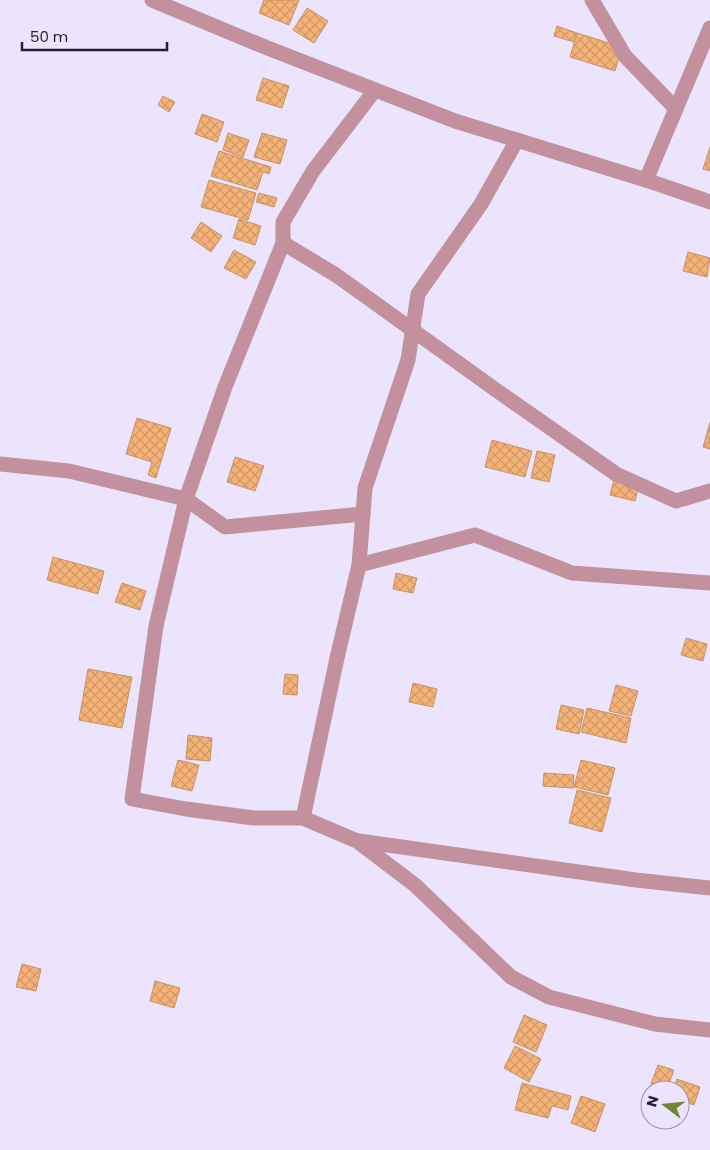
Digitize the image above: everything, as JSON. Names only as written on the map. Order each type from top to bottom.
[{"type":"street","points":[[152,0],[455,121],[646,180],[710,202]]},
{"type":"street","points":[[592,0],[624,56],[676,109]]},
{"type":"street","points":[[646,180],[710,28]]},
{"type":"street","points":[[374,90],[313,171],[282,222],[283,243],[225,388],[186,499],[156,626],[132,799],[186,809],[254,818],[304,818],[357,841],[415,885],[511,977],[549,997],[655,1024],[710,1030]]},
{"type":"street","points":[[304,818],[337,658],[359,565],[365,488],[408,360],[418,294],[481,204],[518,140]]},
{"type":"street","points":[[283,243],[336,275],[616,474],[676,500],[710,491]]},
{"type":"street","points":[[0,464],[69,471],[186,499],[225,527],[363,514]]},
{"type":"street","points":[[359,565],[475,535],[572,573],[710,583]]},
{"type":"street","points":[[357,841],[636,880],[710,888]]},
{"type":"building","points":[[264,0],[299,0],[289,25],[259,13]]},
{"type":"building","points":[[307,8],[328,21],[314,43],[293,30]]},
{"type":"building","points":[[557,26],[577,33],[574,42],[554,36]]},
{"type":"building","points":[[577,33],[622,47],[615,71],[570,57]]},
{"type":"building","points":[[263,78],[289,86],[282,108],[256,100]]},
{"type":"building","points":[[163,96],[175,102],[169,112],[158,105]]},
{"type":"building","points":[[202,114],[224,122],[217,142],[195,134]]},
{"type":"building","points":[[228,133],[249,140],[243,157],[223,150]]},
{"type":"building","points":[[262,133],[287,140],[280,164],[254,157]]},
{"type":"building","points":[[710,147],[710,171],[703,169]]},
{"type":"building","points":[[219,151],[271,167],[269,174],[263,172],[257,190],[211,176]]},
{"type":"building","points":[[209,180],[256,193],[248,220],[201,207]]},
{"type":"building","points":[[259,193],[277,198],[274,207],[256,202]]},
{"type":"building","points":[[239,219],[261,226],[255,245],[233,238]]},
{"type":"building","points":[[201,222],[222,236],[211,252],[191,238]]},
{"type":"building","points":[[234,250],[256,262],[246,279],[224,268]]},
{"type":"building","points":[[688,252],[710,258],[707,277],[683,271]]},
{"type":"building","points":[[137,418],[171,428],[156,478],[148,475],[152,462],[126,454]]},
{"type":"building","points":[[710,422],[710,449],[703,447]]},
{"type":"building","points":[[492,440],[532,451],[525,477],[485,467]]},
{"type":"building","points":[[537,451],[555,455],[549,482],[531,478]]},
{"type":"building","points":[[235,457],[264,466],[255,491],[227,482]]},
{"type":"building","points":[[615,476],[640,481],[635,501],[610,495]]},
{"type":"building","points":[[53,557],[104,571],[98,594],[47,580]]},
{"type":"building","points":[[396,573],[417,578],[413,593],[393,589]]},
{"type":"building","points":[[122,583],[146,591],[140,610],[115,602]]},
{"type":"building","points":[[686,638],[707,644],[703,661],[681,655]]},
{"type":"building","points":[[88,669],[132,677],[122,728],[79,720]]},
{"type":"building","points":[[285,674],[298,675],[297,695],[283,694]]},
{"type":"building","points":[[413,683],[437,689],[433,707],[409,702]]},
{"type":"building","points":[[616,685],[638,691],[631,716],[609,711]]},
{"type":"building","points":[[561,705],[584,710],[579,734],[556,729]]},
{"type":"building","points":[[587,708],[631,718],[626,743],[581,732]]},
{"type":"building","points":[[188,735],[212,738],[210,761],[186,759]]},
{"type":"building","points":[[178,760],[199,765],[192,791],[171,786]]},
{"type":"building","points":[[581,760],[615,768],[608,795],[574,787]]},
{"type":"building","points":[[544,773],[574,775],[573,788],[543,786]]},
{"type":"building","points":[[577,790],[611,798],[602,832],[569,823]]},
{"type":"building","points":[[22,964],[41,969],[36,991],[16,987]]},
{"type":"building","points":[[155,981],[180,988],[174,1008],[150,1001]]},
{"type":"building","points":[[524,1015],[547,1025],[536,1052],[513,1042]]},
{"type":"building","points":[[515,1046],[541,1059],[529,1082],[504,1068]]},
{"type":"building","points":[[658,1065],[674,1070],[670,1080],[652,1080]]},
{"type":"building","points":[[522,1083],[571,1096],[568,1110],[552,1106],[548,1118],[515,1110]]},
{"type":"building","points":[[690,1084],[700,1087],[694,1105],[690,1104]]},
{"type":"building","points":[[581,1096],[605,1104],[595,1132],[571,1123]]}]
